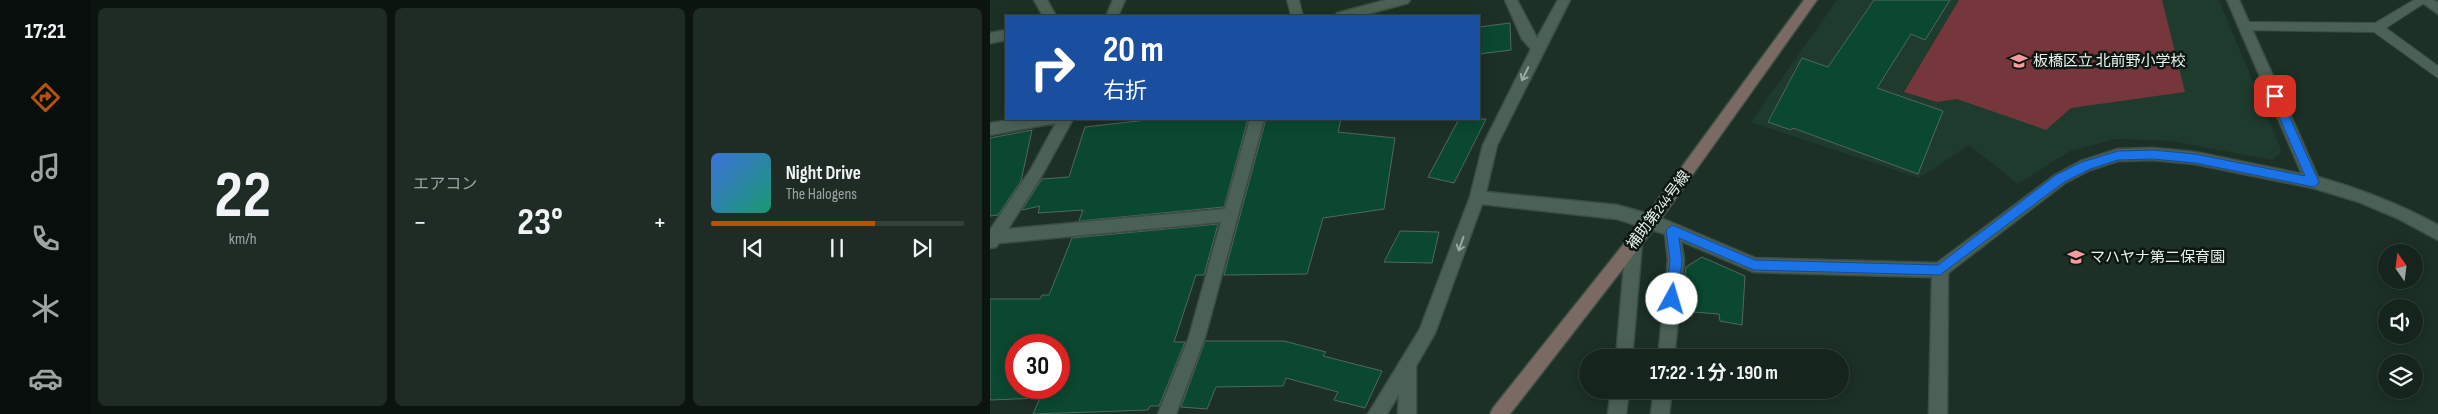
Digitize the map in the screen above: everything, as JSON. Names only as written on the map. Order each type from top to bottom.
[{"type":"street","points":[[1040,0],[1049,15]]},
{"type":"street","points":[[1112,15],[1119,0]]},
{"type":"street","points":[[1346,15],[1404,0]]},
{"type":"street","points":[[1511,0],[1529,39],[1538,48]]},
{"type":"street","points":[[1377,414],[1427,333],[1477,198],[1490,145],[1564,0]]},
{"type":"street","name":"補助第244号線","points":[[1499,414],[1651,221],[1811,0]]},
{"type":"street","points":[[2233,0],[2314,182]]},
{"type":"street","points":[[2424,0],[2438,9]]},
{"type":"street","points":[[990,38],[1005,35]]},
{"type":"street","points":[[990,129],[1046,120]]},
{"type":"street","points":[[992,239],[1036,173],[1065,120]]},
{"type":"street","points":[[1167,414],[1196,337],[1257,120]]},
{"type":"street","points":[[1477,198],[1617,212],[1651,221],[1754,265],[1940,270],[2060,179],[2086,165],[2118,155],[2153,154],[2195,158],[2314,182],[2362,196],[2402,213],[2438,234]]},
{"type":"street","points":[[992,239],[1230,215]]},
{"type":"street","points":[[1667,349],[1676,260],[1672,230]]},
{"type":"street","points":[[1625,349],[1634,243]]},
{"type":"street","points":[[1938,414],[1940,270]]},
{"type":"street","points":[[1407,414],[1408,364]]},
{"type":"street","points":[[1617,414],[1619,399]]},
{"type":"street","points":[[1660,414],[1662,399]]},
{"type":"lane","points":[[1293,0],[1297,15]]},
{"type":"lane","points":[[2245,26],[2377,28],[2424,0]]},
{"type":"lane","points":[[2377,28],[2438,73]]},
{"type":"shaded area","name":"板橋区立 北前野小学校","points":[[1837,0],[2219,0],[2282,152],[2272,160],[2172,141],[2116,139],[2070,151],[2018,184],[1969,145],[1919,178],[1751,122]]},
{"type":"shaded area","points":[[1959,0],[2162,0],[2185,92],[2071,108],[2046,130],[1957,99],[1937,102],[1904,92]]},
{"type":"building","points":[[1874,0],[1950,0],[1925,40],[1911,34],[1877,88],[1943,111],[1918,174],[1793,128],[1791,130],[1768,122],[1802,58],[1828,67]]},
{"type":"building","points":[[1510,23],[1511,50],[1480,54],[1480,27]]},
{"type":"building","points":[[1486,119],[1454,183],[1428,177],[1458,120]]},
{"type":"building","points":[[1147,120],[1248,120],[1224,207],[1079,221],[1083,210],[1038,213],[1040,206],[1022,210],[1042,179],[1069,177],[1085,127]]},
{"type":"building","points":[[1266,120],[1341,120],[1338,132],[1395,138],[1384,209],[1323,218],[1307,274],[1224,275]]},
{"type":"building","points":[[1032,130],[1021,181],[998,215],[990,216],[990,138]]},
{"type":"building","points":[[1218,224],[1204,275],[1196,275],[1174,342],[1185,342],[1159,406],[1150,406],[1148,410],[1033,414],[1040,399],[1070,399],[1070,334],[1005,334],[1005,399],[1015,399],[990,400],[990,299],[1040,299],[1042,295],[1049,295],[1072,238]]},
{"type":"building","points":[[1400,231],[1439,232],[1432,263],[1384,262]]},
{"type":"building","points":[[1702,257],[1745,276],[1742,325],[1720,321],[1719,314],[1681,311],[1686,267]]},
{"type":"building","points":[[1205,341],[1284,341],[1326,352],[1323,356],[1382,371],[1365,408],[1334,400],[1338,392],[1286,378],[1283,386],[1216,387],[1207,409],[1181,407]]},
{"type":"place","name":"板橋区立 北前野小学校","points":[[2019,61]]},
{"type":"place","name":"マハヤナ第二保育園","points":[[2076,257]]},
{"type":"route","points":[[1672,299],[1676,260],[1672,230],[1754,265],[1940,270],[2060,179],[2086,165],[2118,155],[2153,154],[2195,158],[2314,182],[2275,96]]}]
